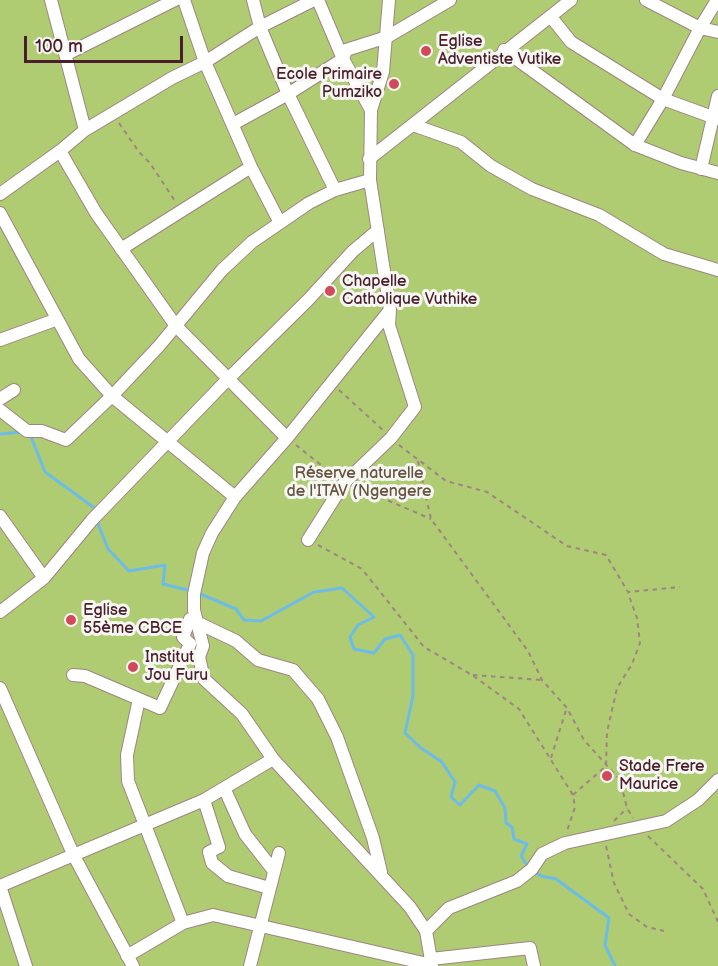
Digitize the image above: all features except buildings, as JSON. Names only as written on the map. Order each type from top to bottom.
[{"type":"street","points":[[51,0],[67,54],[85,130]]},
{"type":"street","points":[[67,54],[175,0]]},
{"type":"street","points":[[184,0],[206,62],[251,167],[279,221]]},
{"type":"street","points":[[253,0],[260,27],[288,94],[335,190]]},
{"type":"street","points":[[0,194],[85,130],[206,62],[260,27],[316,0],[371,110]]},
{"type":"street","points":[[308,540],[344,483],[391,438],[415,407],[389,325],[390,310],[370,180],[371,110],[383,72],[389,0]]},
{"type":"street","points":[[233,124],[288,94],[343,58],[346,50],[387,37],[450,0]]},
{"type":"street","points":[[369,159],[504,50],[571,0]]},
{"type":"street","points":[[646,0],[700,28],[718,32]]},
{"type":"street","points":[[635,145],[663,99],[715,1]]},
{"type":"street","points":[[550,17],[571,42],[663,99],[716,119]]},
{"type":"street","points":[[504,50],[635,145],[700,169],[718,173]]},
{"type":"street","points":[[700,169],[716,119],[718,96]]},
{"type":"street","points":[[413,125],[461,142],[491,166],[522,183],[599,215],[664,254],[718,270]]},
{"type":"street","points":[[60,151],[121,249],[176,326],[287,438]]},
{"type":"street","points":[[121,249],[251,167]]},
{"type":"street","points":[[0,410],[27,431],[42,431],[66,440],[112,396],[176,326],[222,270],[279,221],[335,190],[370,180]]},
{"type":"street","points":[[0,213],[55,320],[79,359],[112,396],[235,497]]},
{"type":"street","points":[[0,612],[44,578],[96,516],[308,300],[353,251],[378,230]]},
{"type":"street","points":[[390,310],[287,438],[235,497],[212,533],[203,553],[195,589],[195,619],[203,646],[199,657],[204,679],[242,714],[273,759],[381,873],[410,907],[426,931],[432,963]]},
{"type":"street","points":[[0,340],[55,320]]},
{"type":"street","points":[[0,399],[15,390]]},
{"type":"street","points":[[0,516],[44,578]]},
{"type":"street","points":[[72,675],[85,676],[160,708],[190,644],[183,637],[190,618],[195,619],[202,627],[236,641],[258,660],[293,669],[306,682],[337,737],[373,838],[381,873]]},
{"type":"street","points":[[0,689],[74,856],[130,961],[183,923],[213,915],[259,927],[432,963],[530,948],[534,966]]},
{"type":"street","points":[[139,699],[127,767],[132,794],[183,923]]},
{"type":"street","points":[[26,966],[4,910],[0,886],[74,856],[144,823],[204,800],[225,790],[273,759]]},
{"type":"street","points":[[426,931],[449,908],[517,881],[529,872],[542,854],[565,843],[666,821],[698,800],[718,780]]},
{"type":"street","points":[[225,790],[245,834],[274,871]]},
{"type":"street","points":[[204,800],[219,847],[210,852],[212,863],[228,876],[269,888]]},
{"type":"street","points":[[250,966],[279,853]]},
{"type":"path","points":[[112,114],[182,210]]},
{"type":"path","points":[[331,382],[391,438],[446,482],[487,492],[567,546],[606,555],[628,592],[637,618],[640,643],[632,664],[617,688],[607,732],[606,766],[573,795]]},
{"type":"path","points":[[418,461],[431,519],[528,651],[542,680],[567,708],[584,740],[620,780],[627,808],[639,828],[703,889],[718,922]]},
{"type":"path","points":[[308,540],[362,569],[424,647],[472,675],[519,709],[573,795],[575,807],[568,824],[565,843]]},
{"type":"path","points":[[628,592],[680,587]]},
{"type":"path","points":[[472,675],[542,680]]},
{"type":"path","points":[[551,758],[567,708]]},
{"type":"path","points":[[627,808],[615,819],[606,848],[614,883],[629,914],[647,927],[664,930]]},
{"type":"green space","name":"Réserve naturelle de l'ITAV (Ngengere","points":[[0,0],[718,0],[718,966],[0,966]]},
{"type":"waterway","points":[[0,434],[22,432]]},
{"type":"waterway","points":[[30,434],[45,472],[96,509]]},
{"type":"waterway","points":[[97,521],[108,549],[129,571],[165,565],[163,584],[192,591]]},
{"type":"waterway","points":[[198,593],[236,609],[244,620],[261,621],[314,592],[342,588],[374,617],[358,625],[350,637],[354,649],[374,653],[385,639],[400,635],[413,655],[413,696],[405,733],[421,748],[442,762],[455,782],[451,797],[460,805],[479,785],[495,791],[505,808],[506,823],[512,827],[514,839],[527,844],[521,856],[529,868]]},
{"type":"waterway","points":[[535,872],[541,876],[556,879],[609,918],[605,945],[615,966]]},
{"type":"place","name":"Eglise Adventiste Vutike","points":[[426,51]]},
{"type":"place","name":"Ecole Primaire Pumziko","points":[[394,84]]},
{"type":"place","name":"Chapelle Catholique Vuthike","points":[[330,291]]},
{"type":"place","name":"Eglise 55ème CBCE","points":[[71,620]]},
{"type":"place","name":"Institut Jou Furu","points":[[133,667]]},
{"type":"place","name":"Stade Frere Maurice","points":[[607,776]]}]
